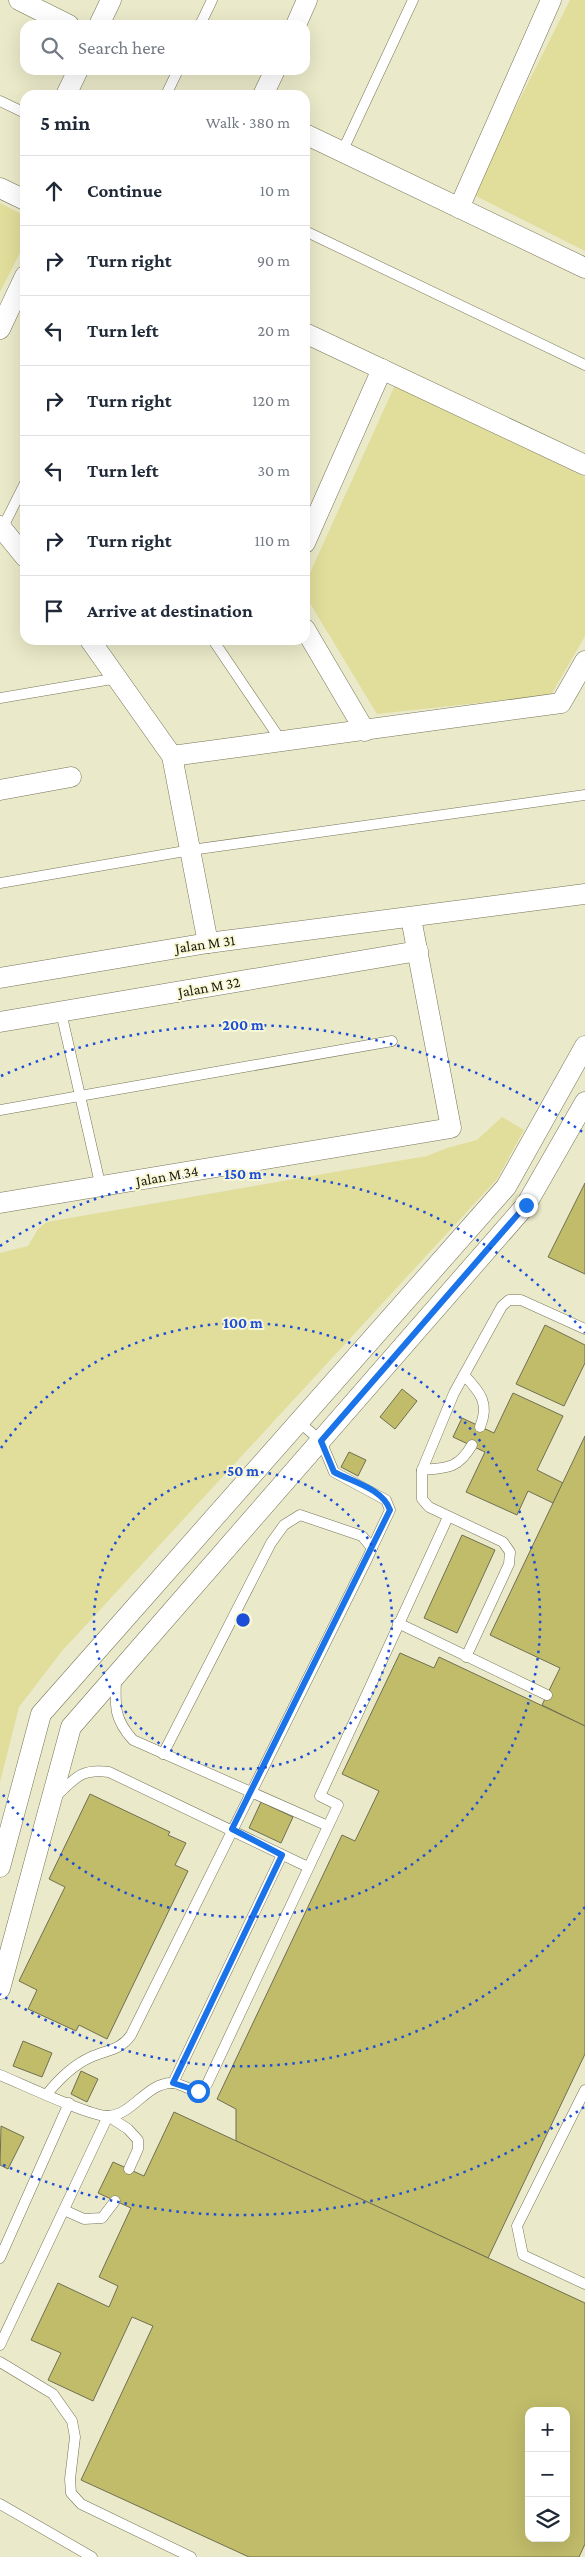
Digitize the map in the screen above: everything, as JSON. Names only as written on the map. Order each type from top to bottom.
[{"type":"street","points":[[19,0],[59,20]]},
{"type":"street","points":[[101,20],[111,0]]},
{"type":"street","points":[[298,20],[307,0]]},
{"type":"street","points":[[459,208],[551,0]]},
{"type":"street","points":[[68,90],[76,75]]},
{"type":"street","points":[[265,90],[273,75]]},
{"type":"street","points":[[310,136],[585,268]]},
{"type":"street","points":[[0,329],[20,287]]},
{"type":"street","points":[[310,335],[585,465]]},
{"type":"street","points":[[310,532],[382,369]]},
{"type":"street","points":[[1,528],[20,551]]},
{"type":"street","points":[[310,638],[365,731]]},
{"type":"street","points":[[94,645],[172,756],[208,943]]},
{"type":"street","points":[[172,756],[561,703],[585,661]]},
{"type":"street","points":[[0,790],[70,777]]},
{"type":"street","name":"Jalan M 31","points":[[0,978],[208,943],[585,894]]},
{"type":"street","points":[[410,918],[418,951]]},
{"type":"street","name":"Jalan M 32","points":[[0,1022],[418,951]]},
{"type":"street","name":"Jalan M 34","points":[[0,1203],[101,1188],[451,1128],[418,951]]},
{"type":"street","points":[[0,1867],[41,1714],[506,1187],[585,1046]]},
{"type":"street","points":[[0,1989],[72,1727],[526,1205],[585,1102]]},
{"type":"lane","points":[[202,20],[212,0]]},
{"type":"lane","points":[[342,152],[413,0]]},
{"type":"lane","points":[[168,90],[176,75]]},
{"type":"lane","points":[[0,101],[20,111]]},
{"type":"lane","points":[[310,233],[585,365]]},
{"type":"lane","points":[[1,528],[20,492]]},
{"type":"lane","points":[[216,645],[283,742]]},
{"type":"lane","points":[[0,698],[118,678]]},
{"type":"lane","points":[[0,884],[191,850],[585,796]]},
{"type":"lane","points":[[61,1012],[101,1188]]},
{"type":"lane","points":[[0,1110],[392,1041]]},
{"type":"lane","points":[[466,1657],[509,1564],[510,1552],[503,1542],[429,1507],[422,1499],[422,1470],[454,1393],[502,1306],[509,1300],[521,1300],[585,1329]]},
{"type":"lane","points":[[464,1375],[477,1388],[485,1406],[480,1427]]},
{"type":"lane","points":[[47,2094],[76,2066],[125,2044],[390,1510],[386,1500],[334,1472],[321,1441],[299,1422]]},
{"type":"lane","points":[[422,1470],[449,1468],[464,1459],[472,1445]]},
{"type":"lane","points":[[163,1754],[271,1543],[284,1525],[300,1515],[362,1536],[372,1548]]},
{"type":"lane","points":[[0,2345],[108,2116],[123,2111],[155,2088],[173,2083],[198,2091],[207,2084],[338,1805],[320,1796],[448,1517]]},
{"type":"lane","points":[[398,1623],[547,1695]]},
{"type":"lane","points":[[116,1676],[115,1708],[120,1726],[133,1740],[328,1826]]},
{"type":"lane","points":[[52,1799],[79,1775],[93,1770],[109,1772],[232,1829],[308,1867]]},
{"type":"lane","points":[[173,2083],[282,1855]]},
{"type":"lane","points":[[0,2075],[69,2103],[108,2116],[128,2129],[138,2140],[138,2149],[129,2169]]},
{"type":"lane","points":[[585,2090],[517,2226],[523,2254],[585,2284]]},
{"type":"lane","points":[[0,2258],[69,2103]]},
{"type":"lane","points":[[64,2210],[84,2219],[102,2218],[115,2201]]},
{"type":"lane","points":[[0,2362],[53,2394],[72,2421],[75,2437],[70,2479],[71,2493],[81,2504],[191,2557]]},
{"type":"lane","points":[[0,2504],[92,2557]]},
{"type":"shaded area","points":[[570,0],[585,0],[585,251],[472,194]]},
{"type":"shaded area","points":[[0,203],[20,213],[20,253],[0,292]]},
{"type":"shaded area","points":[[395,385],[585,477],[585,636],[551,695],[377,714],[310,603],[310,573]]},
{"type":"shaded area","points":[[502,1117],[524,1130],[497,1179],[62,1651],[19,1707],[0,1782],[0,1253],[28,1246],[38,1229],[47,1222],[427,1156],[447,1148],[477,1140]]},
{"type":"building","points":[[585,1183],[585,1274],[548,1257]]},
{"type":"building","points":[[545,1325],[585,1345],[585,1363],[564,1406],[516,1384]]},
{"type":"building","points":[[402,1389],[417,1401],[395,1429],[380,1417]]},
{"type":"building","points":[[513,1393],[563,1416],[537,1470],[563,1483],[553,1503],[528,1491],[517,1515],[466,1492],[485,1452],[453,1437],[462,1418],[494,1433]]},
{"type":"building","points":[[585,1436],[585,1726],[542,1705],[560,1668],[490,1635]]},
{"type":"building","points":[[349,1452],[366,1460],[358,1476],[341,1467]]},
{"type":"building","points":[[462,1535],[495,1550],[457,1633],[424,1618]]},
{"type":"building","points":[[400,1653],[434,1668],[439,1657],[585,1726],[585,2054],[488,2258],[236,2141],[236,2109],[217,2099],[342,1835],[355,1841],[379,1791],[342,1774]]},
{"type":"building","points":[[90,1794],[170,1832],[168,1835],[186,1843],[175,1865],[188,1871],[107,2039],[79,2025],[76,2031],[28,2009],[37,1990],[19,1981],[65,1887],[49,1879]]},
{"type":"building","points":[[261,1802],[293,1817],[281,1843],[249,1828]]},
{"type":"building","points":[[23,2041],[52,2053],[42,2077],[13,2066]]},
{"type":"building","points":[[81,2071],[98,2079],[87,2102],[71,2094]]},
{"type":"building","points":[[174,2112],[585,2303],[585,2544],[579,2557],[249,2557],[81,2480],[153,2326],[132,2317],[93,2401],[48,2380],[61,2353],[31,2340],[58,2283],[109,2307],[118,2286],[99,2277],[131,2208],[98,2193],[113,2162],[144,2176]]},
{"type":"building","points":[[1,2126],[24,2137],[8,2169],[0,2165]]},
{"type":"route","points":[[198,2091],[173,2083],[282,1855],[232,1829],[390,1510],[386,1500],[378,1494],[334,1472],[321,1441],[526,1205]]}]
